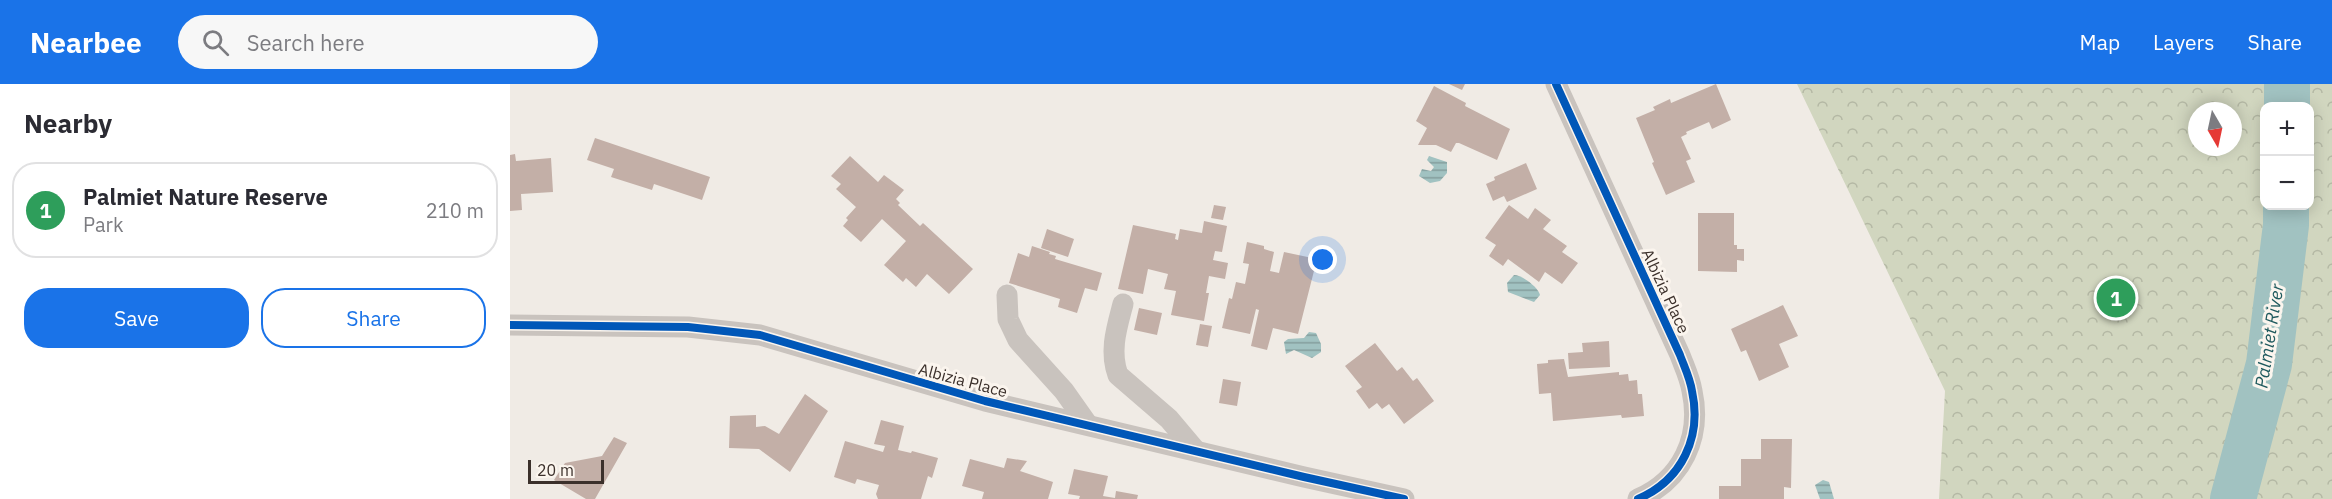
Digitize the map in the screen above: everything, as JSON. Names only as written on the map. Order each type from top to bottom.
[{"type":"street","name":"Albizia Place","points":[[1556,84],[1680,354],[1692,390],[1695,414],[1694,433],[1687,457],[1669,480],[1638,499]]},
{"type":"street","points":[[1007,295],[1008,319],[1018,340],[1052,376],[1088,425]]},
{"type":"street","points":[[1123,304],[1115,335],[1114,365],[1118,375],[1169,419],[1196,451]]},
{"type":"street","name":"Albizia Place","points":[[510,325],[688,327],[760,335],[985,401],[1404,499]]},
{"type":"green space","points":[[1797,84],[2332,84],[2332,499],[1939,499],[1945,391]]},
{"type":"water","points":[[1429,156],[1447,162],[1447,173],[1440,181],[1430,183],[1419,176],[1422,169],[1431,171],[1434,167],[1427,160]]},
{"type":"water","points":[[1514,275],[1525,279],[1536,288],[1540,295],[1534,302],[1508,292],[1507,283]]},
{"type":"water","points":[[1309,332],[1316,333],[1321,344],[1321,352],[1312,358],[1294,350],[1286,354],[1284,342],[1288,339],[1304,338]]},
{"type":"water","points":[[1823,480],[1829,482],[1834,499],[1820,499],[1815,485]]},
{"type":"building","points":[[1449,84],[1465,84],[1462,90]]},
{"type":"building","points":[[1716,84],[1731,120],[1712,129],[1709,122],[1686,132],[1687,134],[1681,137],[1691,159],[1686,161],[1695,182],[1666,195],[1636,118],[1655,110],[1653,107],[1670,99],[1671,103]]},
{"type":"building","points":[[1434,86],[1466,103],[1465,106],[1510,129],[1497,160],[1459,143],[1456,143],[1451,152],[1436,145],[1418,145],[1427,128],[1416,121]]},
{"type":"building","points":[[595,138],[710,177],[702,200],[654,184],[652,190],[611,177],[614,169],[587,160]]},
{"type":"building","points":[[515,154],[516,161],[551,158],[553,192],[521,194],[522,210],[510,211],[510,155]]},
{"type":"building","points":[[850,156],[878,182],[884,175],[904,190],[896,199],[900,203],[898,205],[920,226],[923,223],[973,269],[949,294],[927,274],[916,287],[906,278],[903,282],[884,265],[906,241],[882,219],[861,242],[843,226],[848,220],[846,218],[856,207],[836,189],[841,184],[831,176]]},
{"type":"building","points":[[1526,163],[1537,189],[1507,202],[1504,196],[1493,201],[1486,184],[1495,180],[1494,177]]},
{"type":"building","points":[[1214,205],[1226,207],[1223,220],[1211,218]]},
{"type":"building","points":[[1509,205],[1528,219],[1535,208],[1551,220],[1543,229],[1567,246],[1562,252],[1578,263],[1562,284],[1545,272],[1539,282],[1508,259],[1503,266],[1489,256],[1496,245],[1485,238]]},
{"type":"building","points":[[1698,213],[1734,213],[1734,245],[1737,245],[1737,249],[1744,249],[1744,261],[1737,260],[1737,272],[1698,271]]},
{"type":"building","points":[[1204,221],[1227,226],[1222,252],[1215,251],[1213,260],[1228,263],[1225,279],[1209,276],[1206,293],[1209,293],[1204,321],[1171,315],[1176,291],[1164,289],[1168,274],[1148,269],[1143,294],[1118,289],[1133,225],[1176,234],[1175,239],[1178,240],[1180,229],[1202,233]]},
{"type":"building","points":[[1047,229],[1074,239],[1068,257],[1041,248]]},
{"type":"building","points":[[1247,242],[1264,246],[1264,249],[1274,252],[1270,271],[1279,273],[1284,252],[1317,259],[1298,334],[1273,328],[1267,350],[1251,346],[1259,310],[1256,309],[1250,334],[1222,328],[1229,298],[1232,299],[1236,282],[1245,284],[1249,264],[1243,263]]},
{"type":"building","points":[[1032,246],[1050,252],[1049,254],[1056,256],[1055,259],[1102,273],[1097,291],[1085,288],[1077,313],[1058,307],[1060,299],[1009,283],[1018,253],[1029,257]]},
{"type":"building","points":[[1783,305],[1798,336],[1779,344],[1789,367],[1759,381],[1746,350],[1741,352],[1731,329]]},
{"type":"building","points":[[1139,308],[1162,313],[1157,335],[1134,330]]},
{"type":"building","points":[[1200,324],[1212,326],[1208,347],[1196,345]]},
{"type":"building","points":[[1609,341],[1610,367],[1569,369],[1568,353],[1583,352],[1582,343]]},
{"type":"building","points":[[1375,343],[1397,371],[1402,367],[1413,381],[1417,378],[1434,401],[1404,424],[1389,404],[1382,409],[1377,403],[1369,409],[1356,391],[1362,387],[1345,366]]},
{"type":"building","points":[[1564,359],[1568,377],[1619,372],[1619,375],[1628,374],[1629,381],[1637,380],[1638,394],[1642,394],[1644,416],[1622,418],[1621,415],[1553,421],[1551,393],[1539,394],[1537,364],[1548,363],[1548,360]]},
{"type":"building","points":[[1223,379],[1241,382],[1237,406],[1219,403]]},
{"type":"building","points":[[805,394],[828,411],[790,472],[759,449],[729,448],[730,416],[756,415],[756,427],[765,426],[779,434]]},
{"type":"building","points":[[881,420],[904,426],[898,450],[938,458],[932,478],[928,476],[921,499],[878,499],[876,494],[879,485],[857,479],[855,484],[834,477],[845,441],[883,452],[885,446],[874,444]]},
{"type":"building","points":[[614,437],[627,443],[595,499],[586,499],[554,480],[565,463],[602,456]]},
{"type":"building","points":[[1761,439],[1792,439],[1791,488],[1784,487],[1784,499],[1719,499],[1719,486],[1741,486],[1741,459],[1761,459]]},
{"type":"building","points":[[1007,458],[1027,461],[1020,471],[1053,482],[1048,499],[982,499],[984,492],[962,486],[970,459],[1004,468]]},
{"type":"building","points":[[1074,469],[1108,476],[1103,496],[1115,498],[1116,491],[1138,495],[1137,499],[1079,499],[1080,496],[1068,494]]},
{"type":"waterway","name":"Palmiet River","points":[[2287,84],[2287,102]]},
{"type":"waterway","name":"Palmiet River","points":[[2233,499],[2269,364],[2286,210]]},
{"type":"cycle path","points":[[1556,84],[1680,355],[1691,386],[1694,425],[1685,455],[1677,469],[1666,481],[1638,499]]},
{"type":"cycle path","points":[[510,325],[688,327],[760,335],[985,401],[1404,499]]},
{"type":"place","name":"Palmiet Nature Reserve","points":[[2116,298]]}]
